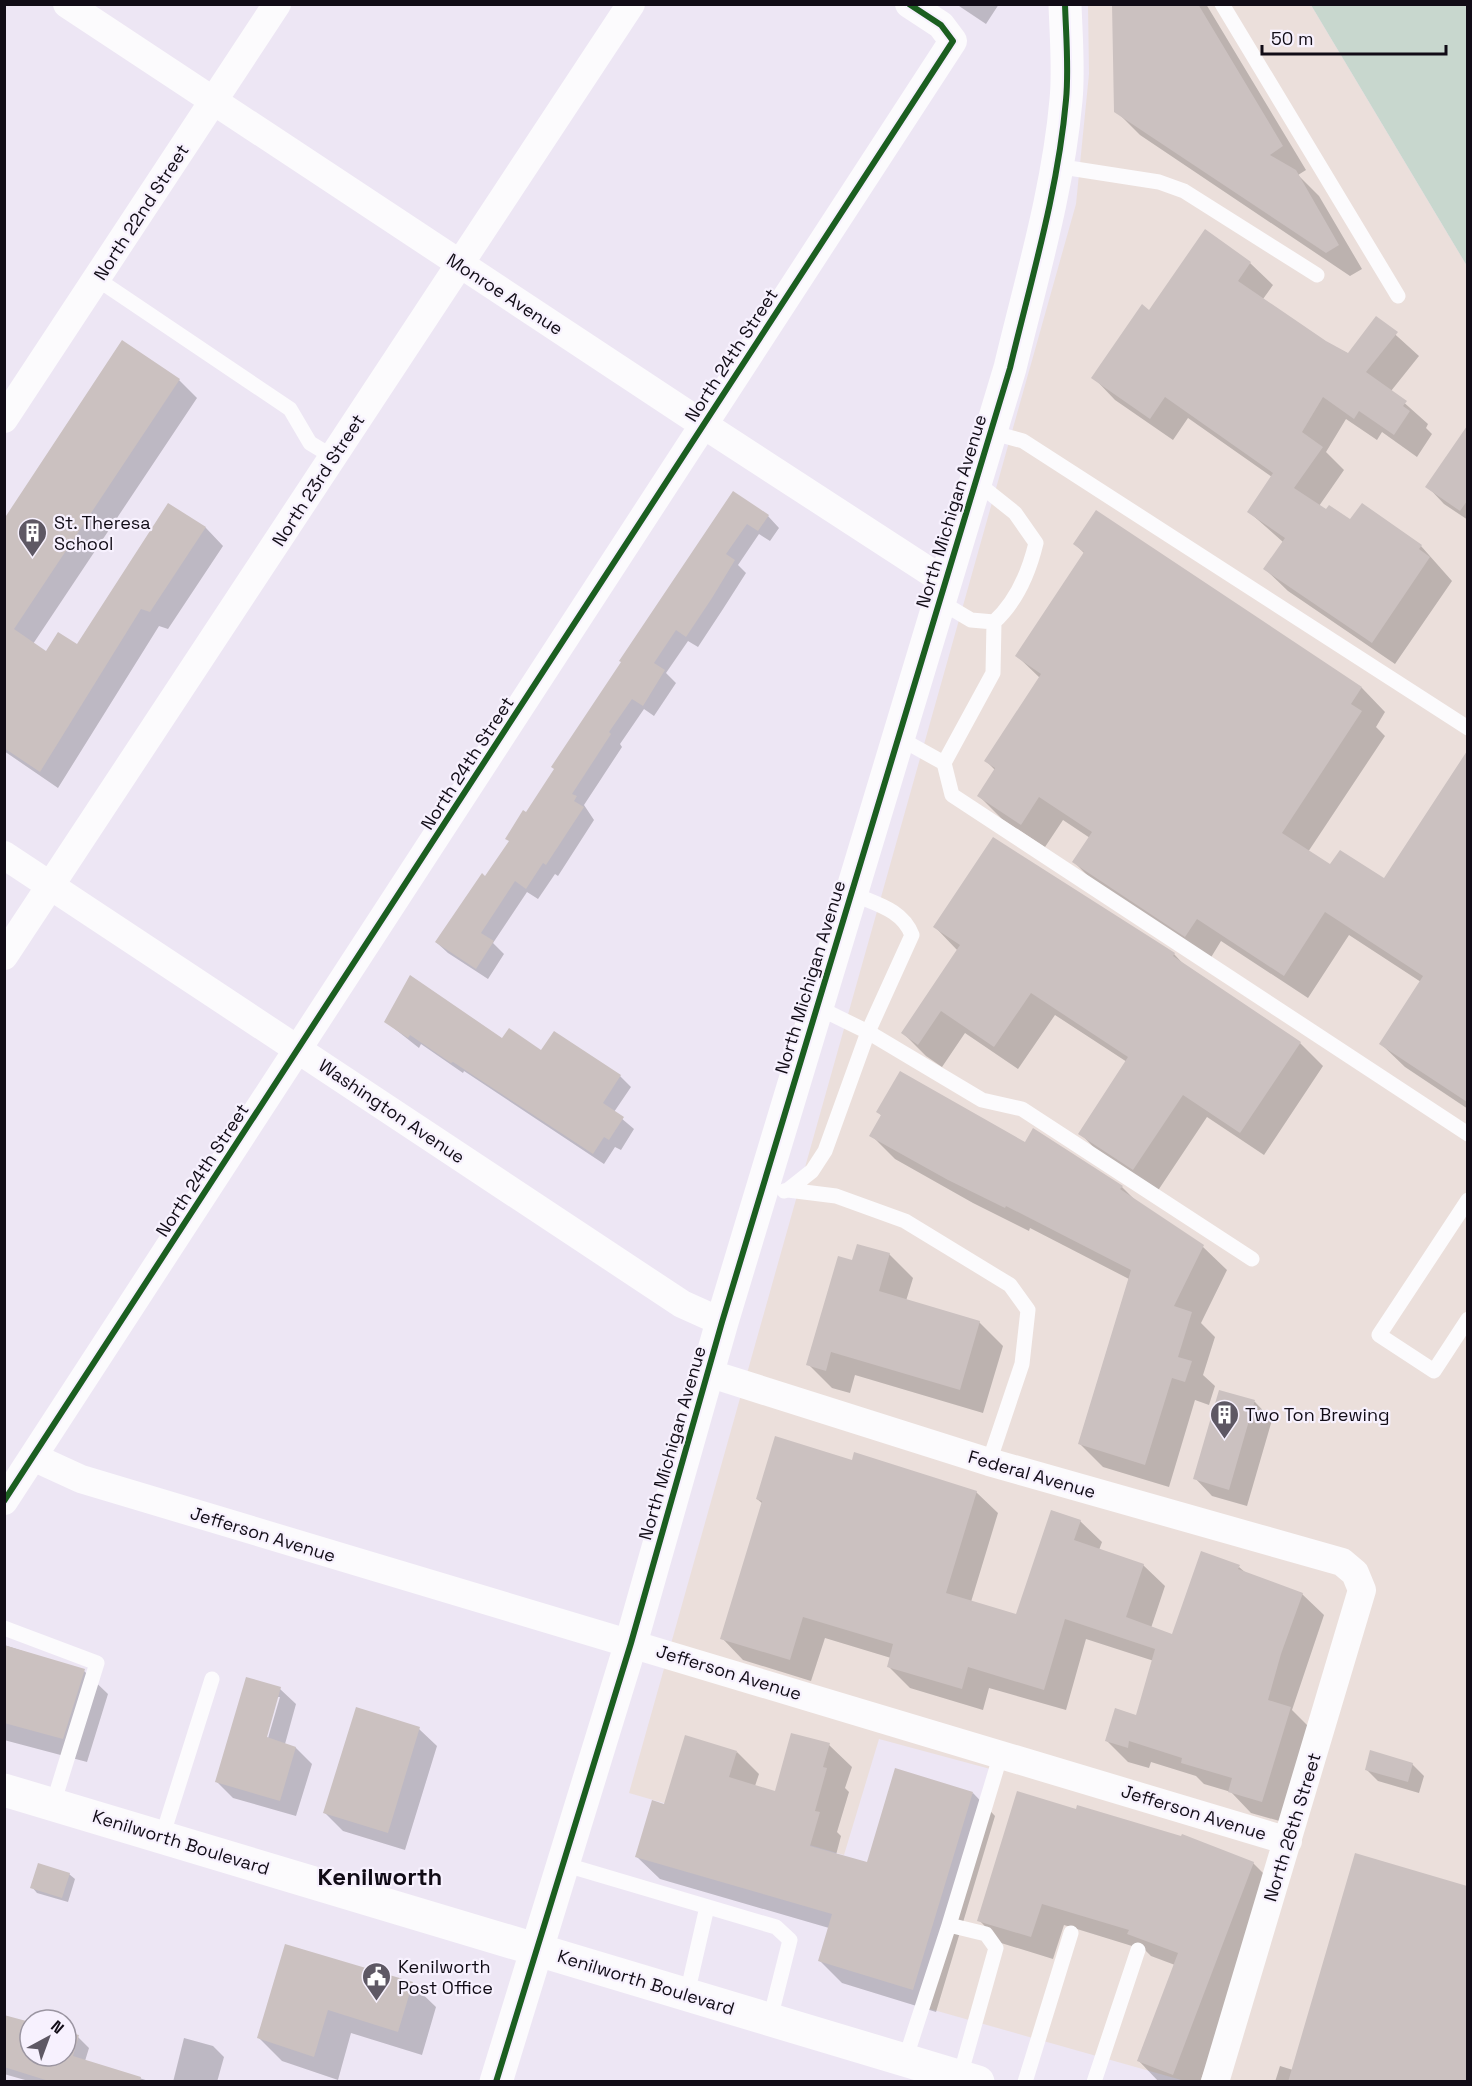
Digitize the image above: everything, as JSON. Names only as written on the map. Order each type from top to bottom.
[{"type":"street","name":"Monroe Avenue","points":[[67,4],[704,425],[942,591]]},
{"type":"street","name":"North 22nd Street","points":[[4,419],[277,4]]},
{"type":"street","name":"North 23rd Street","points":[[4,956],[631,4]]},
{"type":"street","name":"North 24th Street","points":[[4,1501],[953,41],[941,25],[909,4]]},
{"type":"street","name":"North Michigan Avenue","points":[[496,2082],[631,1643],[722,1322],[775,1192],[817,1007],[1010,368],[1056,166],[1066,98],[1065,4]]},
{"type":"street","name":"Washington Avenue","points":[[4,855],[299,1048],[682,1304],[722,1322]]},
{"type":"street","name":"Federal Avenue","points":[[708,1373],[989,1462],[1342,1562],[1355,1573]]},
{"type":"street","name":"Jefferson Avenue","points":[[33,1457],[81,1479],[1288,1841]]},
{"type":"street","name":"North 26th Street","points":[[1215,2082],[1362,1590],[1355,1573]]},
{"type":"street","name":"Kenilworth Boulevard","points":[[4,1790],[969,2079]]},
{"type":"lane","points":[[1222,4],[1398,296]]},
{"type":"lane","points":[[1056,166],[1159,182],[1184,191],[1317,275]]},
{"type":"lane","points":[[97,279],[290,409],[310,443],[333,457]]},
{"type":"lane","points":[[990,432],[1023,441],[1467,728]]},
{"type":"lane","points":[[975,481],[1015,513],[1036,543],[1031,566],[1005,612],[994,622],[993,673],[944,763],[952,795],[1467,1134]]},
{"type":"lane","points":[[942,591],[971,620],[994,622]]},
{"type":"lane","points":[[899,738],[944,763]]},
{"type":"lane","points":[[775,1192],[812,1171],[825,1151],[868,1032],[912,935],[907,922],[896,913],[851,893]]},
{"type":"lane","points":[[817,1007],[868,1032],[982,1100],[1022,1109],[1252,1259]]},
{"type":"lane","points":[[775,1192],[836,1196],[905,1221],[1010,1285],[1028,1310],[1022,1364],[989,1462]]},
{"type":"lane","points":[[1467,1200],[1379,1335],[1434,1371],[1467,1320]]},
{"type":"lane","points":[[4,1628],[97,1664],[53,1804]]},
{"type":"lane","points":[[162,1837],[212,1679]]},
{"type":"lane","points":[[905,2060],[949,1926],[1001,1754]]},
{"type":"lane","points":[[563,1864],[776,1927],[790,1940],[770,2019]]},
{"type":"lane","points":[[687,1994],[707,1907]]},
{"type":"lane","points":[[949,1926],[986,1934],[996,1948],[969,2079]]},
{"type":"lane","points":[[1025,2082],[1071,1933]]},
{"type":"lane","points":[[1094,2082],[1138,1950]]},
{"type":"shaded area","points":[[1088,5],[1311,5],[1467,266],[1467,2081],[1185,2081],[923,2007],[994,1770],[879,1739],[844,1855],[629,1793],[1076,204],[1089,74]]},
{"type":"shaded area","points":[[1311,5],[1467,5],[1467,266]]},
{"type":"building","points":[[1112,4],[1198,4],[1283,146],[1270,155],[1296,170],[1339,245],[1326,253],[1114,112]]},
{"type":"building","points":[[1205,229],[1251,262],[1238,281],[1326,341],[1348,353],[1376,316],[1398,332],[1366,372],[1407,401],[1403,406],[1410,411],[1394,435],[1359,411],[1354,419],[1323,397],[1302,432],[1323,447],[1294,488],[1326,509],[1329,505],[1350,519],[1362,503],[1422,545],[1419,549],[1430,557],[1372,643],[1263,569],[1285,538],[1247,512],[1273,473],[1165,397],[1150,419],[1091,378],[1142,304],[1149,310]]},
{"type":"building","name":"St. Theresa School","points":[[122,340],[180,379],[14,629],[46,651],[58,632],[77,644],[168,503],[206,527],[150,612],[141,609],[40,772],[4,748],[4,519]]},
{"type":"building","points":[[1467,426],[1467,501],[1460,511],[1425,487]]},
{"type":"building","points":[[733,491],[769,515],[758,531],[747,524],[726,554],[735,560],[686,637],[676,630],[654,663],[665,670],[643,706],[632,699],[609,732],[611,734],[572,794],[577,796],[574,801],[584,807],[546,865],[543,863],[526,889],[515,881],[481,933],[494,941],[476,969],[435,942],[482,873],[485,876],[509,841],[505,839],[523,810],[526,812],[554,769],[551,767],[621,662],[619,661]]},
{"type":"building","points":[[1096,510],[1362,687],[1351,704],[1362,711],[1282,833],[1330,864],[1340,850],[1384,878],[1467,751],[1467,1102],[1379,1044],[1423,976],[1325,912],[1284,976],[1197,919],[1185,937],[1072,862],[1092,832],[1039,797],[1021,825],[977,796],[995,768],[984,761],[1041,674],[1015,656],[1084,552],[1073,544]]},
{"type":"building","points":[[993,837],[1175,953],[1173,956],[1301,1042],[1240,1133],[1183,1095],[1133,1170],[1078,1134],[1128,1057],[1031,993],[994,1047],[941,1011],[918,1045],[901,1033],[960,945],[933,927]]},
{"type":"building","points":[[410,975],[502,1038],[509,1028],[541,1050],[554,1031],[621,1075],[603,1103],[624,1117],[609,1140],[604,1137],[593,1154],[453,1062],[451,1063],[410,1035],[408,1038],[384,1022]]},
{"type":"building","points":[[900,1071],[1025,1142],[1033,1128],[1123,1186],[1120,1189],[1204,1245],[1174,1306],[1192,1312],[1178,1357],[1192,1361],[1185,1382],[1172,1378],[1145,1465],[1078,1444],[1131,1270],[1006,1206],[1005,1208],[948,1180],[869,1136],[881,1115],[876,1112]]},
{"type":"building","points":[[857,1244],[890,1253],[879,1291],[980,1321],[960,1390],[831,1352],[826,1371],[806,1365],[838,1256],[852,1260]]},
{"type":"building","name":"Two Ton Brewing","points":[[1219,1390],[1255,1400],[1229,1490],[1193,1479]]},
{"type":"building","points":[[775,1436],[852,1460],[854,1452],[977,1491],[946,1593],[1016,1614],[1051,1510],[1081,1520],[1074,1540],[1144,1564],[1126,1617],[1172,1634],[1201,1551],[1240,1565],[1238,1569],[1303,1593],[1281,1654],[1268,1700],[1291,1707],[1262,1802],[1228,1792],[1232,1778],[1181,1763],[1182,1758],[1129,1741],[1128,1748],[1105,1741],[1115,1708],[1136,1715],[1155,1649],[1065,1619],[1044,1690],[968,1667],[962,1689],[887,1667],[893,1644],[803,1617],[790,1660],[720,1639],[762,1501],[756,1499]]},
{"type":"building","points":[[4,1645],[85,1669],[63,1739],[4,1723]]},
{"type":"building","points":[[246,1677],[281,1687],[267,1737],[296,1747],[280,1801],[215,1782]]},
{"type":"building","points":[[356,1707],[420,1727],[388,1833],[323,1813]]},
{"type":"building","points":[[791,1733],[830,1743],[823,1767],[827,1768],[815,1811],[820,1812],[810,1846],[867,1862],[895,1768],[973,1792],[913,1990],[818,1961],[832,1914],[635,1857],[652,1800],[664,1804],[685,1735],[737,1751],[729,1777],[775,1791]]},
{"type":"building","points":[[1370,1750],[1413,1763],[1408,1782],[1365,1770]]},
{"type":"building","points":[[1017,1791],[1076,1809],[1077,1805],[1181,1836],[1182,1834],[1254,1862],[1173,2075],[1137,2061],[1178,1953],[1127,1934],[1129,1930],[1042,1904],[1031,1937],[977,1921]]},
{"type":"building","points":[[1355,1853],[1467,1886],[1467,2082],[1288,2082]]},
{"type":"building","points":[[38,1863],[70,1873],[62,1898],[30,1888]]},
{"type":"building","points":[[285,1944],[413,1982],[398,2032],[328,2010],[314,2057],[257,2038]]},
{"type":"building","points":[[4,2015],[18,2019],[18,2068],[78,2068],[78,2058],[141,2077],[140,2082],[52,2082],[4,2067]]},
{"type":"cycle path","points":[[4,1501],[953,41],[941,25],[909,4]]},
{"type":"cycle path","points":[[496,2082],[631,1643],[722,1322],[1010,368],[1057,168],[1066,100],[1065,4]]},
{"type":"place","name":"St. Theresa School","points":[[33,558]]},
{"type":"place","name":"Two Ton Brewing","points":[[1224,1440]]},
{"type":"place","name":"Kenilworth Post Office","points":[[377,2002]]},
{"type":"district","name":"Kenilworth","points":[[380,1876]]}]
